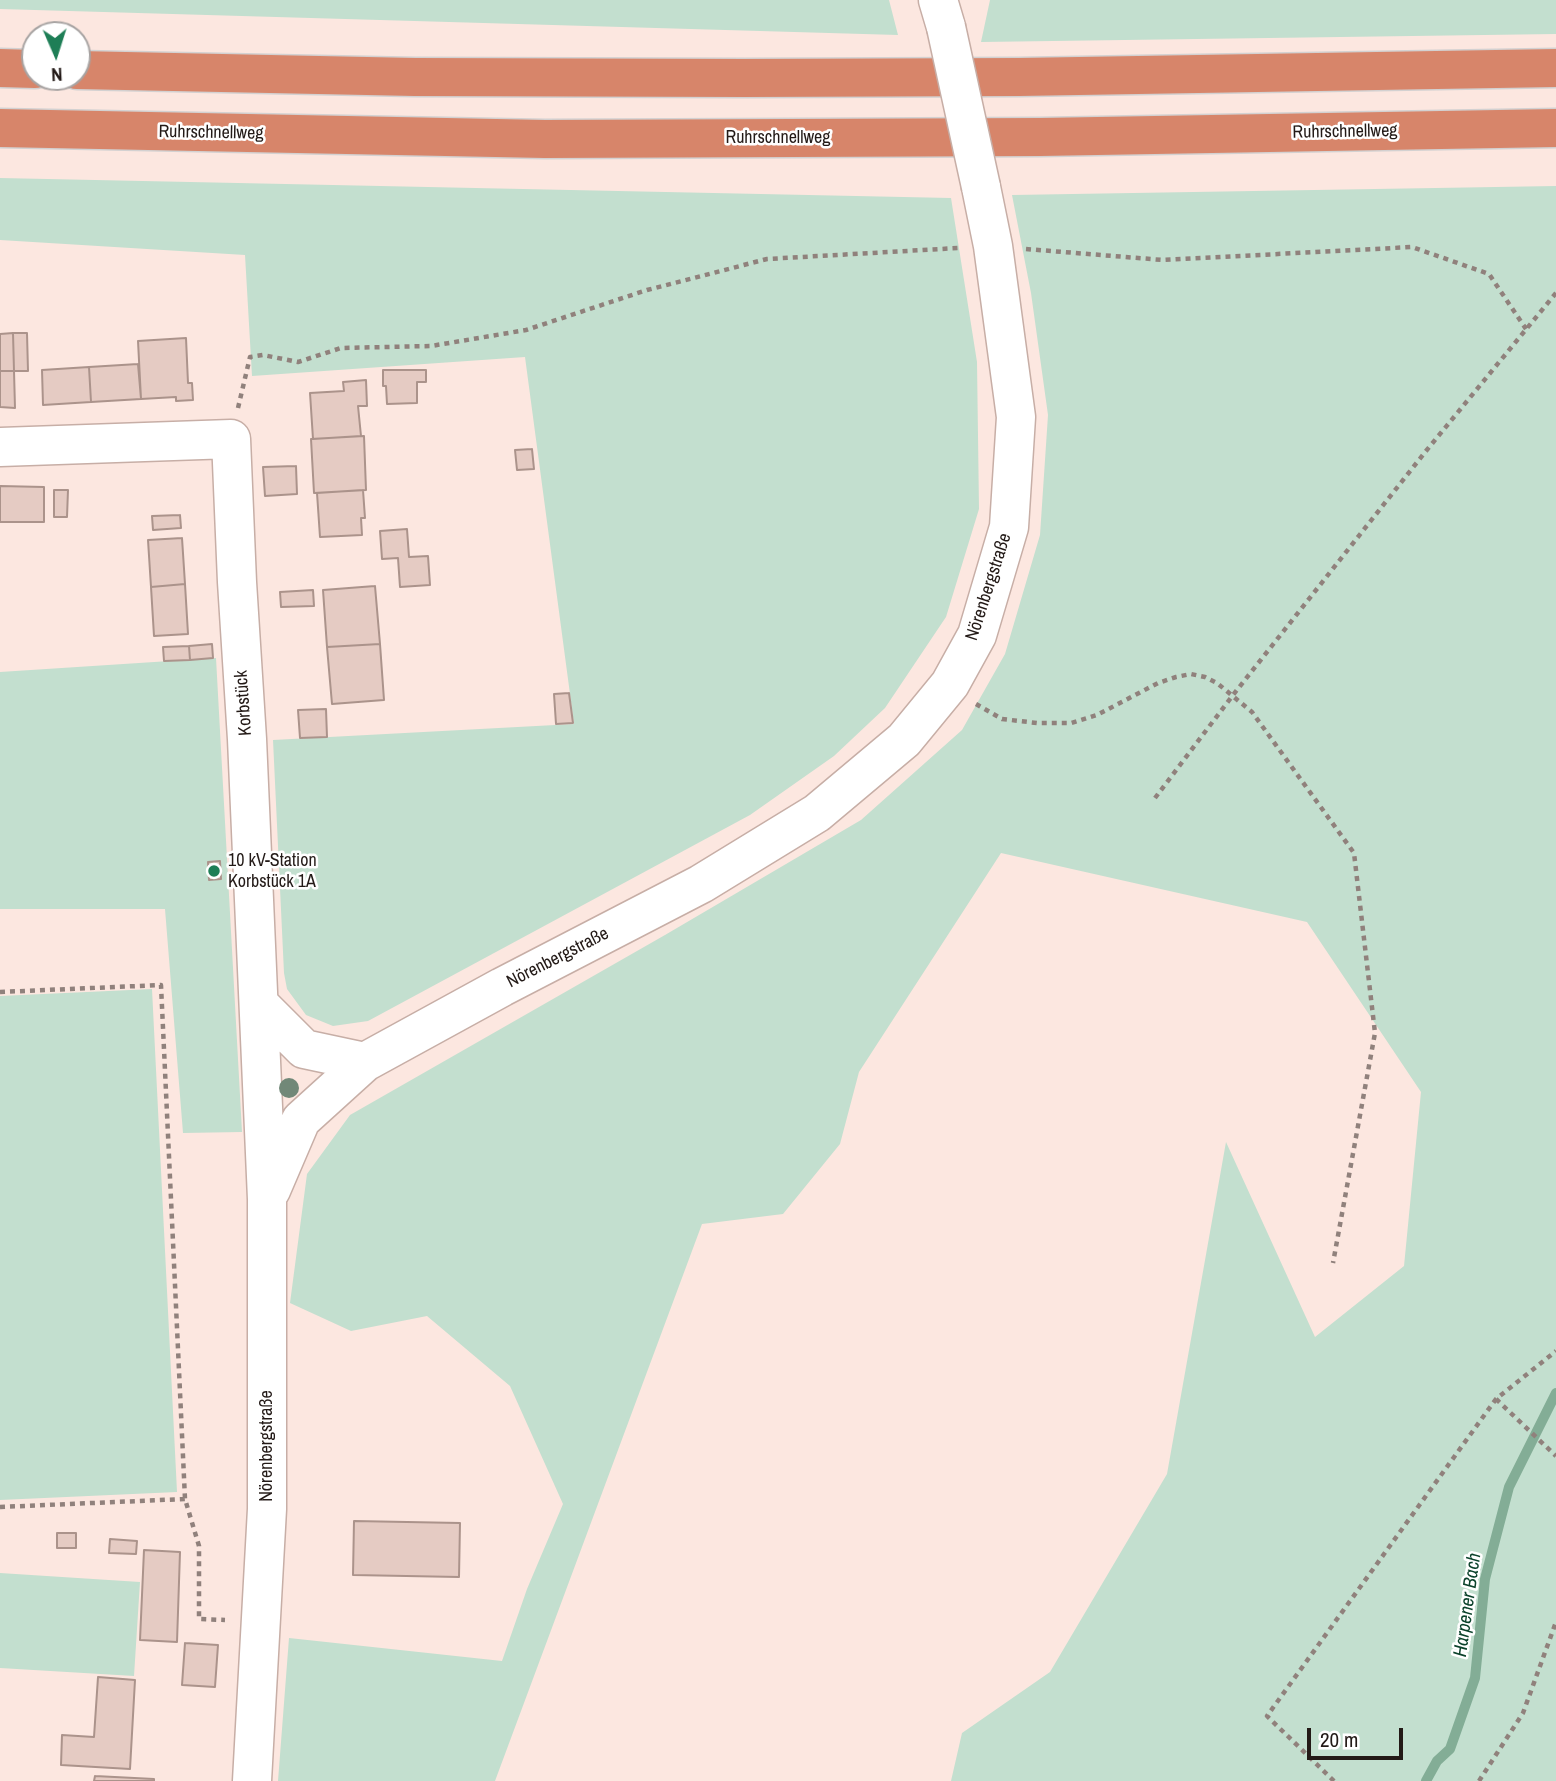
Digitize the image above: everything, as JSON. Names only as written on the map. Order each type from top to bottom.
[{"type":"highway","points":[[0,68],[21,69]]},
{"type":"highway","points":[[91,70],[415,77],[745,78],[1047,77],[1556,68]]},
{"type":"highway","name":"Ruhrschnellweg","points":[[0,128],[401,137],[710,139],[1556,128]]},
{"type":"street","name":"Nörenbergstraße","points":[[252,1781],[267,1509],[267,1199],[301,1120],[365,1062],[502,987],[701,884],[817,813],[904,740],[950,684],[977,635],[1009,527],[1016,417],[993,246],[942,14]]},
{"type":"street","points":[[0,447],[231,439]]},
{"type":"street","name":"Korbstück","points":[[231,439],[267,1199]]},
{"type":"street","points":[[259,1004],[304,1049],[365,1062]]},
{"type":"path","points":[[231,439],[250,357],[263,355],[298,362],[341,348],[431,346],[526,330],[647,290],[767,259],[993,246],[1163,260],[1412,247],[1489,274],[1526,329]]},
{"type":"path","points":[[1155,798],[1426,451],[1556,293]]},
{"type":"path","points":[[950,684],[983,709],[1002,719],[1071,723],[1097,715],[1158,683],[1191,674],[1205,677],[1217,683],[1252,712],[1354,853],[1375,1033],[1333,1263]]},
{"type":"path","points":[[0,992],[161,985],[185,1499],[199,1546],[199,1619],[261,1621]]},
{"type":"path","points":[[1334,1781],[1267,1716],[1496,1399],[1556,1351]]},
{"type":"path","points":[[1496,1399],[1556,1456]]},
{"type":"path","points":[[0,1507],[185,1499]]},
{"type":"path","points":[[1479,1781],[1523,1713],[1556,1622]]},
{"type":"green space","points":[[0,0],[889,0],[898,35],[0,9]]},
{"type":"green space","points":[[990,0],[1556,0],[1556,34],[981,42]]},
{"type":"green space","points":[[0,178],[951,198],[977,362],[979,509],[946,617],[885,708],[834,756],[750,815],[368,1021],[333,1026],[306,1015],[287,989],[284,973],[273,740],[574,724],[525,357],[252,376],[245,255],[0,240]]},
{"type":"green space","points":[[1556,186],[1556,1781],[951,1781],[962,1733],[1050,1672],[1167,1474],[1226,1142],[1315,1337],[1404,1266],[1421,1092],[1307,922],[1001,853],[859,1072],[840,1144],[783,1214],[702,1224],[495,1781],[278,1781],[289,1638],[502,1661],[527,1589],[563,1504],[510,1386],[427,1316],[351,1331],[290,1303],[307,1174],[350,1115],[861,820],[962,730],[1005,654],[1040,535],[1048,415],[1031,293],[1012,195]]},
{"type":"green space","points":[[216,658],[242,1132],[183,1133],[165,909],[0,909],[0,672]]},
{"type":"green space","points":[[152,989],[177,1492],[0,1500],[0,996]]},
{"type":"green space","points":[[0,1573],[140,1582],[134,1676],[0,1668]]},
{"type":"building","points":[[13,333],[27,333],[28,371],[14,371]]},
{"type":"building","points":[[13,333],[14,371],[0,371],[0,334]]},
{"type":"building","points":[[186,338],[188,383],[192,383],[193,400],[176,401],[176,397],[141,399],[138,341]]},
{"type":"building","points":[[138,364],[141,399],[91,402],[89,367]]},
{"type":"building","points":[[89,367],[91,402],[43,405],[42,370]]},
{"type":"building","points":[[383,370],[426,370],[426,382],[417,382],[417,403],[387,404]]},
{"type":"building","points":[[0,371],[14,371],[15,408],[0,407]]},
{"type":"building","points":[[366,380],[367,406],[358,406],[361,436],[313,439],[310,393],[344,391],[343,382]]},
{"type":"building","points":[[364,436],[366,490],[314,493],[311,439]]},
{"type":"building","points":[[532,449],[534,469],[517,470],[515,450]]},
{"type":"building","points":[[296,466],[297,494],[265,496],[263,467]]},
{"type":"building","points":[[0,486],[44,487],[44,522],[0,522]]},
{"type":"building","points":[[54,490],[68,490],[67,517],[54,517]]},
{"type":"building","points":[[363,490],[365,518],[361,518],[362,535],[320,537],[317,493]]},
{"type":"building","points":[[180,515],[181,528],[153,530],[152,516]]},
{"type":"building","points":[[407,529],[409,557],[428,556],[430,585],[400,587],[398,558],[382,559],[380,531]]},
{"type":"building","points":[[182,538],[185,584],[151,587],[148,540]]},
{"type":"building","points":[[185,584],[188,634],[154,636],[151,587]]},
{"type":"building","points":[[375,586],[380,644],[327,647],[323,590]]},
{"type":"building","points":[[313,590],[314,606],[281,607],[280,592]]},
{"type":"building","points":[[212,644],[213,658],[190,660],[189,646]]},
{"type":"building","points":[[380,644],[384,700],[332,704],[327,647]]},
{"type":"building","points":[[189,646],[190,660],[164,661],[163,647]]},
{"type":"building","points":[[569,693],[573,723],[556,724],[554,694]]},
{"type":"building","points":[[326,709],[327,737],[300,738],[298,710]]},
{"type":"building","name":"10 kV-Station Korbstück 1A","points":[[220,861],[221,879],[209,880],[208,862]]},
{"type":"building","points":[[354,1521],[460,1523],[459,1577],[353,1575]]},
{"type":"building","points":[[57,1533],[76,1533],[76,1548],[57,1548]]},
{"type":"building","points":[[110,1539],[137,1541],[136,1554],[109,1553]]},
{"type":"building","points":[[144,1550],[180,1552],[177,1642],[140,1640]]},
{"type":"building","points":[[185,1643],[218,1645],[215,1687],[182,1685]]},
{"type":"building","points":[[98,1677],[135,1680],[130,1769],[61,1765],[62,1735],[94,1737]]},
{"type":"building","points":[[95,1776],[154,1779],[154,1781],[94,1781]]},
{"type":"waterway","name":"Harpener Bach","points":[[1426,1781],[1437,1761],[1450,1749],[1475,1678],[1485,1579],[1509,1487],[1556,1393]]},
{"type":"place","name":"10 kV-Station Korbstück 1A","points":[[214,871]]}]
